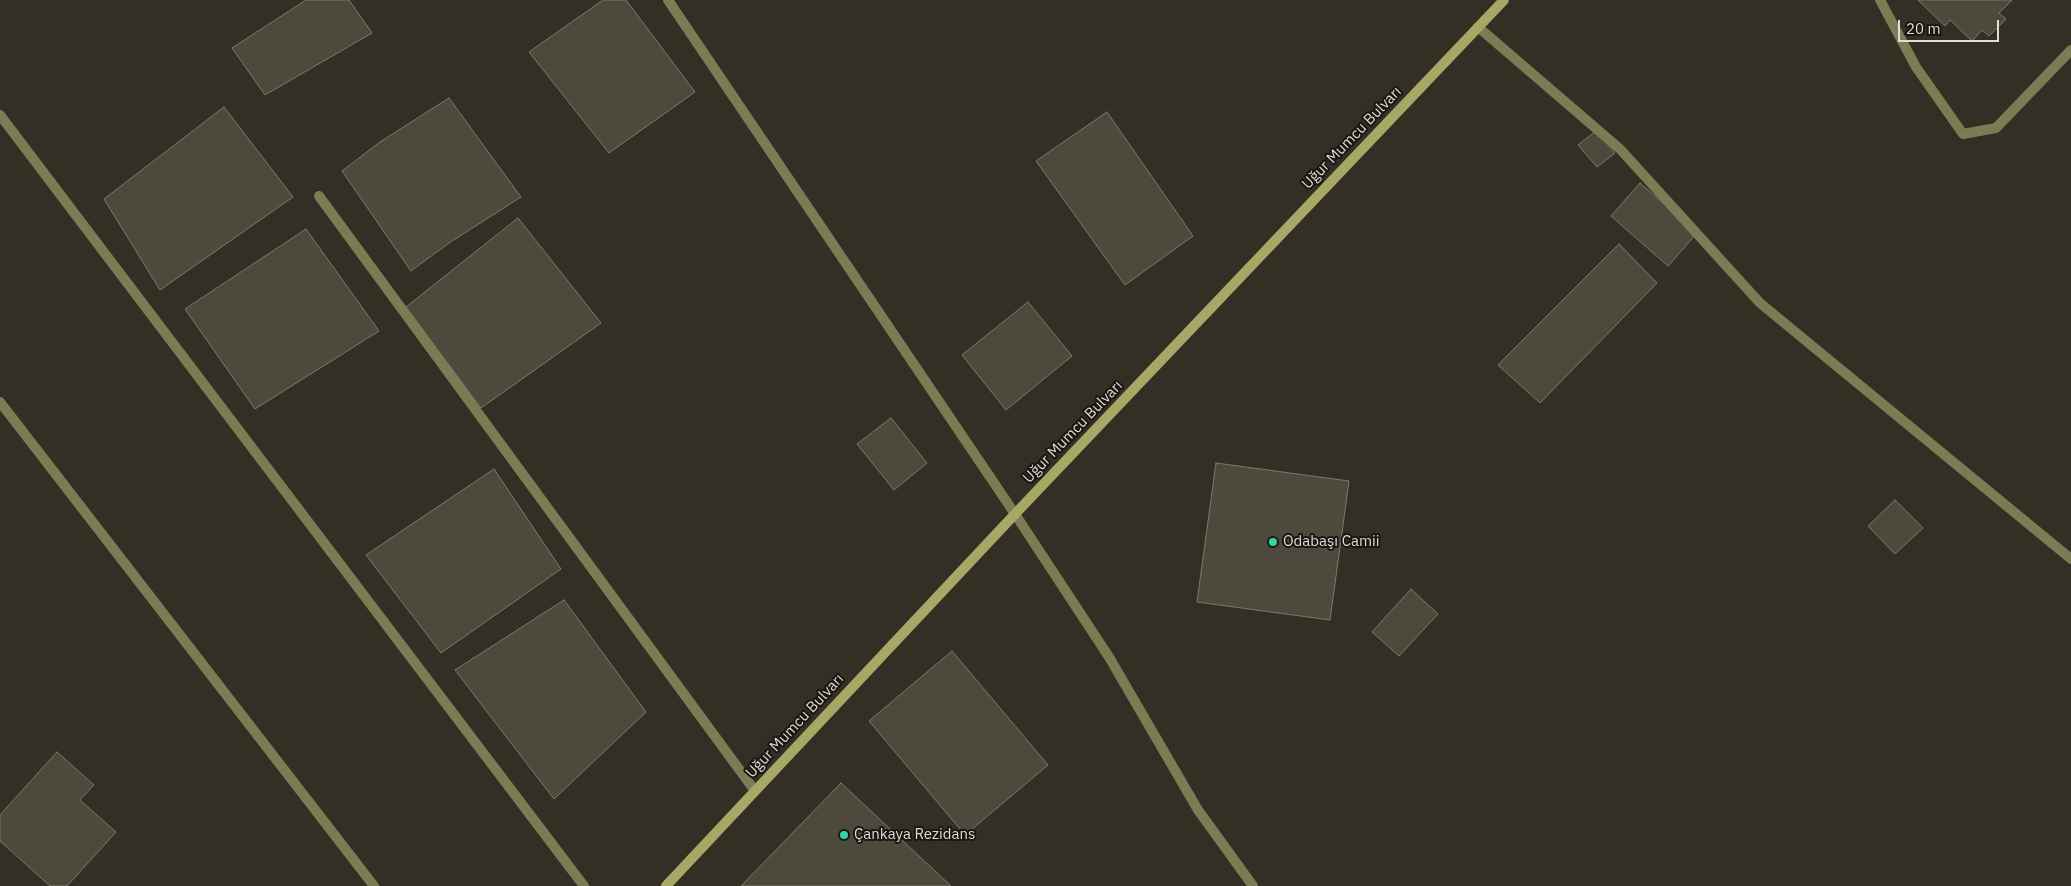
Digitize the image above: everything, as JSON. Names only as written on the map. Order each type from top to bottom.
[{"type":"street","points":[[668,0],[1015,514],[1109,657],[1198,810],[1253,886]]},
{"type":"street","name":"Uğur Mumcu Bulvarı","points":[[666,886],[1015,514],[1504,0]]},
{"type":"street","points":[[1880,0],[1916,67],[1963,134],[1996,128],[2071,50]]},
{"type":"street","points":[[1478,27],[1620,149],[1760,303],[2071,559]]},
{"type":"street","points":[[0,115],[584,886]]},
{"type":"street","points":[[319,196],[756,791]]},
{"type":"street","points":[[0,402],[374,886]]},
{"type":"building","points":[[306,0],[349,0],[372,33],[265,95],[232,48]]},
{"type":"building","points":[[603,0],[626,0],[695,92],[609,153],[529,52]]},
{"type":"building","points":[[1918,0],[2012,0],[1999,13],[2006,19],[1989,36],[1982,30],[1972,41],[1950,20],[1945,26]]},
{"type":"building","points":[[449,98],[521,197],[449,243],[411,271],[342,171],[380,142]]},
{"type":"building","points":[[224,107],[293,197],[160,290],[104,199]]},
{"type":"building","points":[[1107,112],[1193,236],[1125,285],[1036,161]]},
{"type":"building","points":[[1596,131],[1615,153],[1597,167],[1578,145]]},
{"type":"building","points":[[1640,183],[1697,233],[1668,266],[1611,216]]},
{"type":"building","points":[[518,218],[601,323],[481,408],[406,307]]},
{"type":"building","points":[[306,229],[379,331],[255,409],[185,309]]},
{"type":"building","points":[[1619,244],[1657,283],[1540,403],[1498,365]]},
{"type":"building","points":[[1028,302],[1072,356],[1006,410],[962,355]]},
{"type":"building","points":[[891,418],[927,463],[894,490],[857,444]]},
{"type":"building","name":"Odabaşı Camii","points":[[1216,463],[1349,481],[1330,620],[1197,602]]},
{"type":"building","points":[[494,469],[561,569],[441,653],[366,555]]},
{"type":"building","points":[[1895,500],[1923,528],[1895,554],[1868,526]]},
{"type":"building","points":[[1411,589],[1438,614],[1399,656],[1372,632]]},
{"type":"building","points":[[564,600],[646,712],[554,799],[455,670]]},
{"type":"building","points":[[952,651],[1048,765],[965,835],[869,721]]},
{"type":"building","points":[[57,752],[94,785],[80,800],[116,832],[67,886],[50,886],[0,841],[0,815]]},
{"type":"building","name":"Çankaya Rezidans","points":[[841,783],[951,886],[741,886]]},
{"type":"place","name":"Odabaşı Camii","points":[[1273,542]]},
{"type":"place","name":"Çankaya Rezidans","points":[[844,835]]}]
